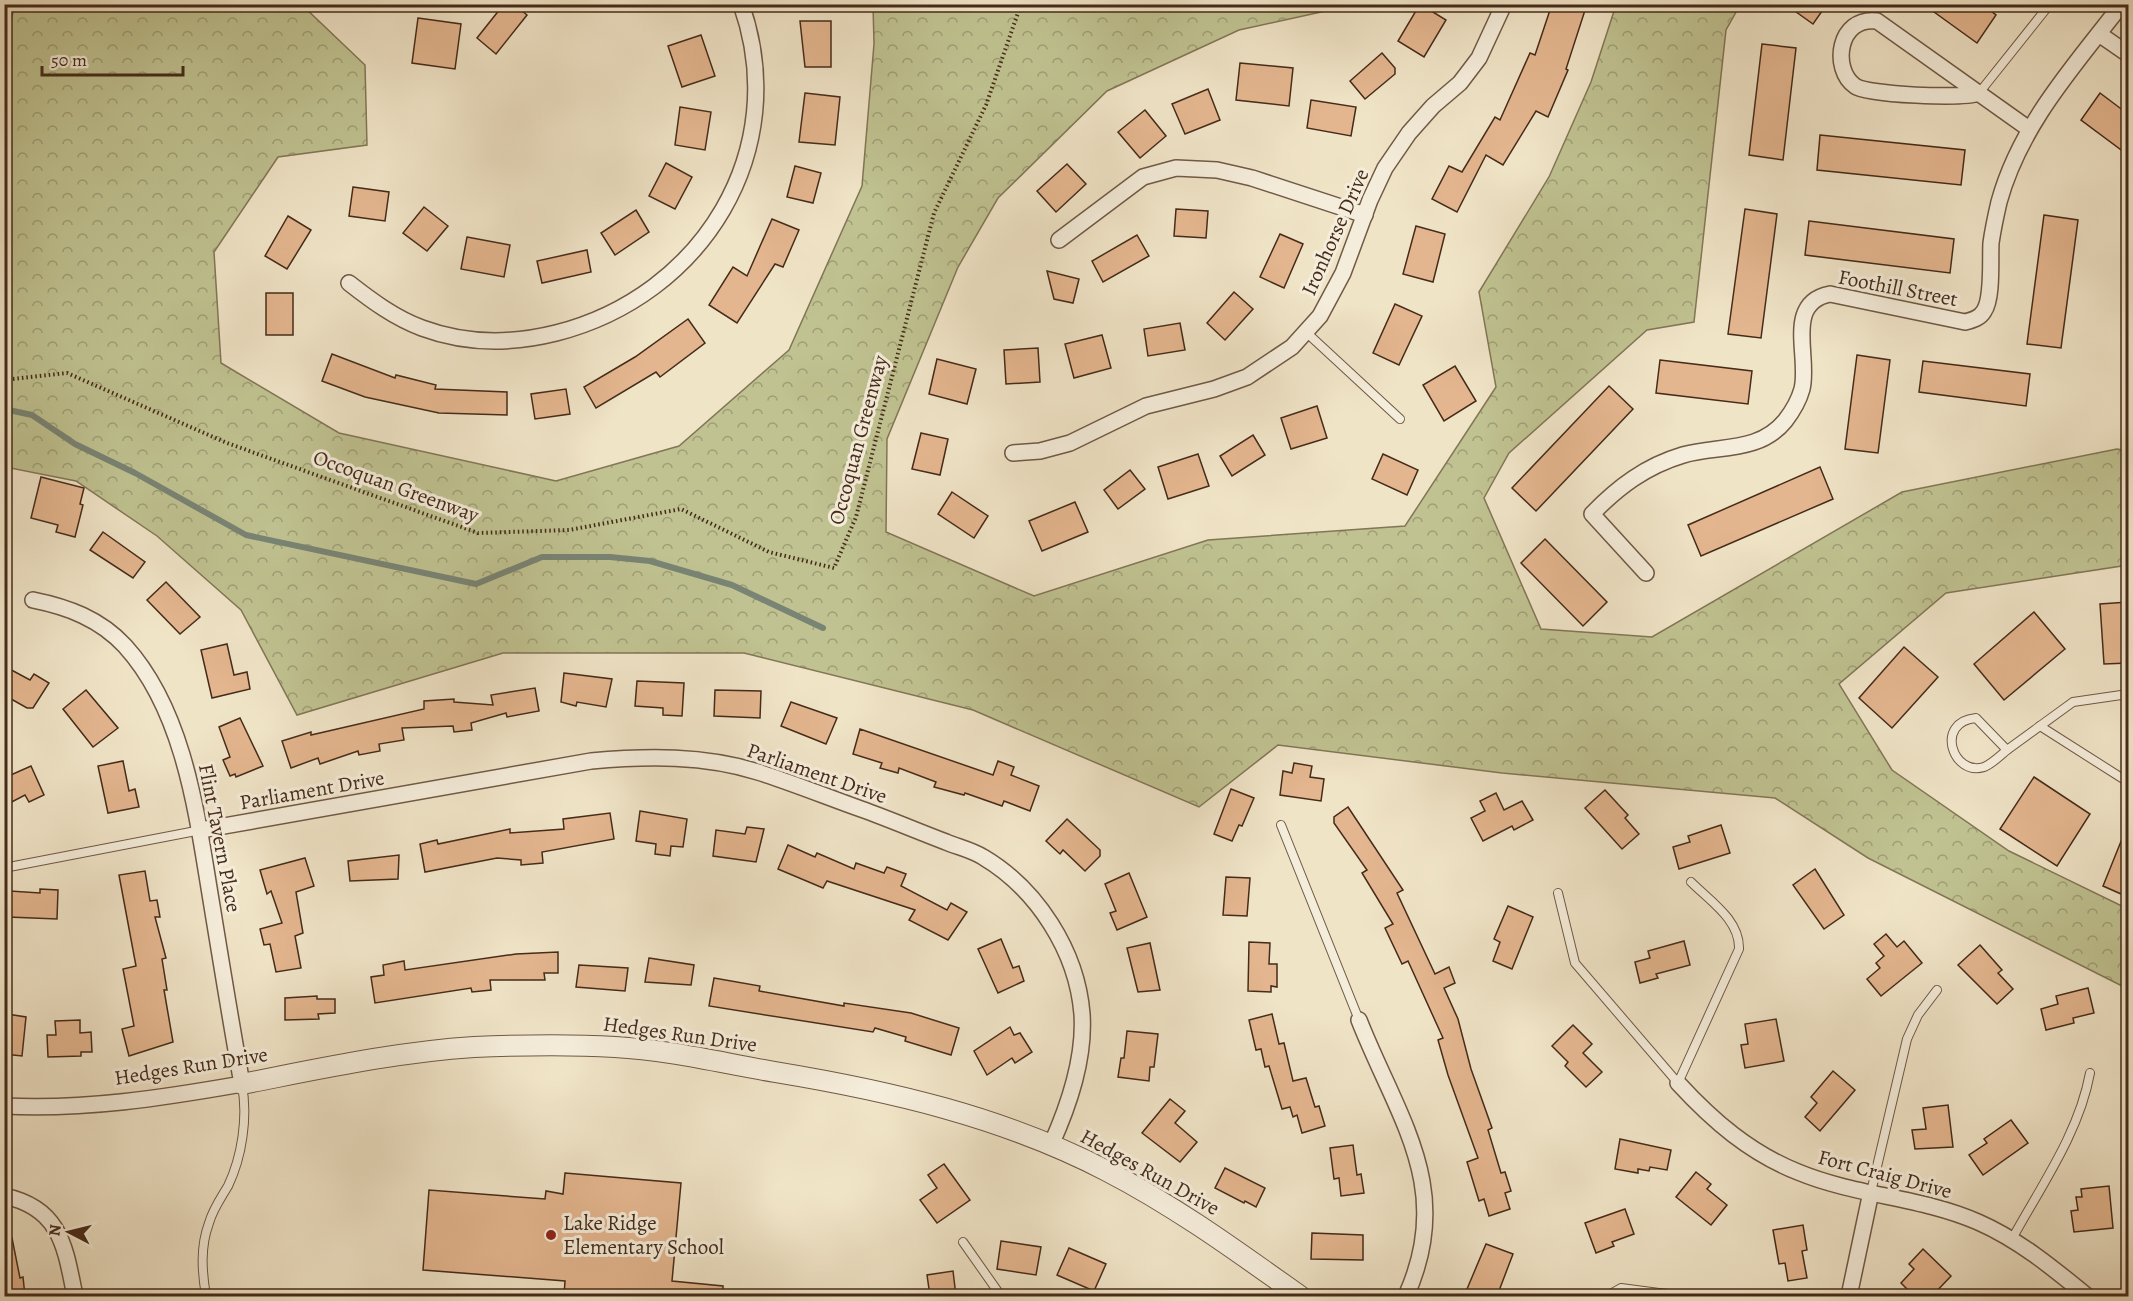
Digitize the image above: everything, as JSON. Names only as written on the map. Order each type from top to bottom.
[{"type":"street","points":[[349,283],[374,303],[422,328],[452,337],[483,341],[533,337],[573,329],[606,316],[660,284],[686,261],[708,235],[726,206],[740,176],[753,123],[754,85],[752,54],[741,4]]},
{"type":"street","name":"Ironhorse Drive","points":[[1013,453],[1040,451],[1070,443],[1146,406],[1214,389],[1247,377],[1268,365],[1307,333],[1320,316],[1343,273],[1385,168],[1409,133],[1433,106],[1460,83],[1479,58],[1504,4]]},
{"type":"street","name":"Foothill Street","points":[[1646,573],[1592,514],[1616,488],[1654,466],[1682,455],[1712,448],[1743,446],[1764,439],[1773,432],[1795,405],[1802,387],[1802,325],[1804,312],[1810,302],[1819,296],[1830,294],[1965,322],[1977,318],[1985,310],[1989,301],[1992,240],[1999,203],[2011,167],[2029,129],[2122,4]]},
{"type":"street","points":[[1979,93],[1940,95],[1864,91],[1853,85],[1845,76],[1842,64],[1845,37],[1857,23],[1867,20],[1877,21],[1979,93],[2029,129]]},
{"type":"street","points":[[2100,34],[2128,54]]},
{"type":"street","points":[[1059,240],[1143,177],[1176,168],[1217,170],[1252,178],[1365,215]]},
{"type":"street","name":"Flint Tavern Place","points":[[33,600],[59,605],[83,614],[105,628],[124,645],[140,665],[159,700],[181,752],[201,830],[242,1084]]},
{"type":"street","name":"Parliament Drive","points":[[201,830],[591,761],[635,757],[679,758],[757,771],[894,821],[982,856],[1007,874],[1040,909],[1065,951],[1073,973],[1082,1015],[1080,1051],[1073,1085],[1052,1145]]},
{"type":"street","points":[[1359,1020],[1420,1163],[1426,1196],[1423,1247],[1416,1275],[1406,1296]]},
{"type":"street","name":"Hedges Run Drive","points":[[4,1106],[84,1106],[142,1101],[358,1062],[472,1048],[544,1045],[616,1047],[860,1086],[942,1107],[1052,1145],[1106,1170],[1148,1194],[1228,1244],[1300,1296]]},
{"type":"street","name":"Fort Craig Drive","points":[[1678,1083],[1729,1133],[1760,1153],[1799,1173],[1942,1209],[1978,1222],[2012,1239],[2087,1296]]},
{"type":"street","points":[[1849,1296],[1871,1192]]},
{"type":"street","points":[[4,1196],[25,1200],[43,1212],[57,1229],[66,1250],[75,1296]]},
{"type":"lane","points":[[1979,93],[2050,4]]},
{"type":"lane","points":[[1307,333],[1400,419]]},
{"type":"lane","points":[[2007,750],[1976,718],[1966,719],[1956,725],[1952,734],[1952,747],[1956,757],[1964,764],[1975,768],[1986,767],[2073,702],[2128,693]]},
{"type":"lane","points":[[2040,726],[2128,782]]},
{"type":"lane","points":[[1281,825],[1359,1020]]},
{"type":"lane","points":[[9,867],[201,830]]},
{"type":"lane","points":[[1558,893],[1575,963],[1678,1083],[1739,949],[1739,937],[1735,926],[1691,882]]},
{"type":"lane","points":[[1871,1192],[1907,1039],[1918,1016],[1937,990]]},
{"type":"lane","points":[[2012,1239],[2075,1124],[2085,1102],[2090,1073]]},
{"type":"lane","points":[[206,1296],[202,1273],[203,1248],[208,1224],[236,1163],[242,1133],[244,1097],[242,1084]]},
{"type":"lane","points":[[963,1242],[1001,1296]]},
{"type":"lane","points":[[1607,1296],[1621,1288],[1658,1295],[1687,1296]]},
{"type":"lane","points":[[415,1296],[430,1296]]},
{"type":"path","name":"Occoquan Greenway","points":[[4,380],[67,373],[227,443],[478,533],[569,530],[681,509],[769,552],[834,568],[856,517],[934,213],[986,105],[1021,4]]},
{"type":"green space","points":[[15,5],[302,5],[365,65],[367,145],[278,157],[214,252],[221,363],[339,433],[556,481],[679,446],[789,350],[862,186],[874,44],[873,5],[1353,5],[1239,30],[1107,91],[998,198],[958,267],[887,439],[886,532],[1034,596],[1208,540],[1405,526],[1496,387],[1479,292],[1549,177],[1591,82],[1616,5],[1740,5],[1726,30],[1694,322],[1647,330],[1509,453],[1484,498],[1541,629],[1652,637],[1902,492],[2117,449],[2128,451],[2128,565],[1946,593],[1839,684],[1892,770],[2009,851],[2128,909],[2128,989],[1868,858],[1775,798],[1502,773],[1278,745],[1199,807],[973,710],[744,653],[503,653],[297,715],[241,610],[157,536],[76,481],[5,467],[4,46]]},
{"type":"building","points":[[504,4],[514,4],[527,15],[496,54],[477,38]]},
{"type":"building","points":[[1420,4],[1446,20],[1424,57],[1398,41]]},
{"type":"building","points":[[1552,4],[1587,4],[1566,69],[1568,70],[1548,117],[1536,111],[1503,165],[1486,155],[1457,212],[1432,199],[1449,166],[1462,172],[1495,117],[1500,120],[1530,53],[1535,55]]},
{"type":"building","points":[[1785,4],[1827,4],[1813,24]]},
{"type":"building","points":[[1923,4],[1982,4],[1996,15],[1977,43]]},
{"type":"building","points":[[418,18],[461,24],[455,69],[412,63]]},
{"type":"building","points":[[800,21],[831,21],[831,67],[805,67]]},
{"type":"building","points":[[701,35],[715,76],[682,87],[668,46]]},
{"type":"building","points":[[1762,44],[1796,48],[1783,160],[1749,155]]},
{"type":"building","points":[[1382,53],[1395,68],[1395,74],[1365,99],[1350,81]]},
{"type":"building","points":[[1240,63],[1293,68],[1289,106],[1236,100]]},
{"type":"building","points":[[1208,89],[1220,120],[1185,134],[1172,104]]},
{"type":"building","points":[[805,93],[840,97],[835,145],[799,142]]},
{"type":"building","points":[[2100,93],[2128,114],[2128,155],[2081,120]]},
{"type":"building","points":[[1311,100],[1356,107],[1351,136],[1307,128]]},
{"type":"building","points":[[680,107],[711,112],[705,150],[675,145]]},
{"type":"building","points":[[1145,110],[1166,136],[1140,158],[1118,132]]},
{"type":"building","points":[[1820,135],[1965,150],[1961,185],[1817,170]]},
{"type":"building","points":[[666,163],[692,177],[675,209],[649,196]]},
{"type":"building","points":[[1067,164],[1086,184],[1056,212],[1037,191]]},
{"type":"building","points":[[795,166],[821,173],[813,203],[787,197]]},
{"type":"building","points":[[353,187],[389,192],[385,221],[349,216]]},
{"type":"building","points":[[424,207],[448,226],[427,251],[403,233]]},
{"type":"building","points":[[1176,209],[1208,211],[1206,238],[1174,236]]},
{"type":"building","points":[[1745,209],[1777,214],[1761,338],[1728,334]]},
{"type":"building","points":[[636,210],[649,232],[615,255],[601,233]]},
{"type":"building","points":[[2044,215],[2078,220],[2061,348],[2027,344]]},
{"type":"building","points":[[288,216],[311,230],[287,269],[265,256]]},
{"type":"building","points":[[772,219],[799,230],[783,267],[775,264],[737,323],[709,305],[733,267],[747,276]]},
{"type":"building","points":[[1809,221],[1954,239],[1950,273],[1805,255]]},
{"type":"building","points":[[1416,226],[1445,234],[1433,282],[1403,274]]},
{"type":"building","points":[[1280,234],[1303,244],[1284,288],[1260,277]]},
{"type":"building","points":[[1137,235],[1149,256],[1103,282],[1092,261]]},
{"type":"building","points":[[467,237],[510,245],[504,277],[461,269]]},
{"type":"building","points":[[587,250],[591,272],[542,283],[537,261]]},
{"type":"building","points":[[1047,271],[1079,279],[1073,303],[1054,299]]},
{"type":"building","points":[[1234,292],[1253,309],[1225,340],[1207,323]]},
{"type":"building","points":[[266,293],[293,293],[293,335],[266,335]]},
{"type":"building","points":[[1395,304],[1422,316],[1399,365],[1373,353]]},
{"type":"building","points":[[688,319],[705,343],[660,377],[656,372],[596,408],[584,387],[635,357]]},
{"type":"building","points":[[1180,323],[1185,350],[1148,356],[1144,329]]},
{"type":"building","points":[[1102,335],[1111,368],[1074,378],[1065,344]]},
{"type":"building","points":[[1038,348],[1040,382],[1006,384],[1004,350]]},
{"type":"building","points":[[332,354],[395,378],[396,375],[436,385],[435,389],[507,392],[507,415],[439,413],[365,397],[322,381]]},
{"type":"building","points":[[1857,355],[1890,360],[1878,453],[1845,449]]},
{"type":"building","points":[[937,359],[976,369],[967,404],[929,394]]},
{"type":"building","points":[[1660,360],[1752,371],[1748,404],[1656,393]]},
{"type":"building","points":[[1923,361],[2030,374],[2026,406],[1919,392]]},
{"type":"building","points":[[1455,366],[1476,401],[1444,421],[1423,385]]},
{"type":"building","points":[[1609,386],[1633,409],[1536,511],[1512,488]]},
{"type":"building","points":[[566,389],[570,414],[535,419],[531,394]]},
{"type":"building","points":[[1317,406],[1327,438],[1291,449],[1281,418]]},
{"type":"building","points":[[921,433],[948,439],[940,475],[912,469]]},
{"type":"building","points":[[1253,435],[1265,455],[1232,476],[1220,456]]},
{"type":"building","points":[[1198,454],[1209,486],[1168,499],[1158,467]]},
{"type":"building","points":[[1383,454],[1418,470],[1407,495],[1372,479]]},
{"type":"building","points":[[1820,467],[1833,499],[1701,556],[1688,525]]},
{"type":"building","points":[[1130,470],[1145,489],[1118,509],[1104,490]]},
{"type":"building","points":[[41,477],[84,488],[80,504],[83,505],[75,537],[56,532],[58,525],[31,518]]},
{"type":"building","points":[[952,492],[988,516],[974,538],[938,514]]},
{"type":"building","points":[[1075,502],[1088,532],[1042,551],[1029,521]]},
{"type":"building","points":[[103,532],[145,562],[133,578],[90,550]]},
{"type":"building","points":[[1545,539],[1607,602],[1583,626],[1521,563]]},
{"type":"building","points":[[166,582],[200,617],[180,634],[147,600]]},
{"type":"building","points":[[2128,602],[2128,663],[2104,664],[2100,604]]},
{"type":"building","points":[[2034,612],[2065,649],[2004,700],[1974,664]]},
{"type":"building","points":[[227,644],[234,675],[247,672],[250,689],[212,698],[201,650]]},
{"type":"building","points":[[1904,647],[1938,677],[1892,728],[1859,698]]},
{"type":"building","points":[[4,666],[30,680],[34,674],[49,683],[33,708],[27,708],[4,695]]},
{"type":"building","points":[[564,673],[612,679],[606,707],[577,702],[576,706],[561,702]]},
{"type":"building","points":[[637,681],[684,683],[682,716],[663,715],[663,708],[635,706]]},
{"type":"building","points":[[535,688],[539,711],[507,717],[506,713],[471,723],[472,730],[454,732],[453,726],[402,728],[404,740],[379,744],[380,751],[359,755],[358,751],[320,764],[318,758],[291,768],[282,741],[311,732],[311,735],[424,709],[424,701],[454,699],[454,702],[493,705],[491,695]]},
{"type":"building","points":[[86,690],[118,728],[93,747],[63,709]]},
{"type":"building","points":[[715,690],[761,691],[760,718],[714,716]]},
{"type":"building","points":[[791,702],[837,718],[826,744],[781,726]]},
{"type":"building","points":[[240,718],[263,766],[236,777],[235,774],[230,776],[223,760],[230,757],[219,727]]},
{"type":"building","points":[[860,729],[993,775],[998,761],[1014,767],[1011,775],[1039,786],[1030,811],[1004,801],[1002,806],[965,793],[964,795],[934,787],[936,782],[899,768],[898,773],[880,768],[882,763],[853,754]]},
{"type":"building","points":[[123,761],[129,791],[135,789],[139,807],[108,813],[98,766]]},
{"type":"building","points":[[1294,763],[1312,766],[1310,777],[1324,779],[1321,801],[1280,795],[1283,771],[1292,773]]},
{"type":"building","points":[[31,766],[44,795],[29,802],[25,795],[4,806],[4,778]]},
{"type":"building","points":[[2034,777],[2090,814],[2057,866],[2000,829]]},
{"type":"building","points":[[1231,789],[1254,798],[1242,826],[1239,825],[1232,841],[1214,834]]},
{"type":"building","points":[[1605,790],[1628,815],[1625,818],[1639,834],[1622,849],[1585,808]]},
{"type":"building","points":[[1496,793],[1504,810],[1522,801],[1533,820],[1514,830],[1512,826],[1483,841],[1471,818],[1485,811],[1480,801]]},
{"type":"building","points":[[1348,807],[1403,890],[1397,893],[1435,974],[1449,967],[1455,983],[1444,988],[1458,1019],[1471,1069],[1492,1128],[1488,1130],[1501,1173],[1505,1172],[1511,1191],[1505,1193],[1510,1209],[1489,1216],[1484,1199],[1479,1201],[1467,1162],[1478,1158],[1448,1075],[1438,1040],[1443,1038],[1408,961],[1402,964],[1385,928],[1393,924],[1362,873],[1367,870],[1334,823],[1334,817]]},
{"type":"building","points":[[640,811],[687,819],[683,847],[671,846],[670,856],[655,854],[656,844],[636,841]]},
{"type":"building","points":[[610,813],[614,839],[542,852],[543,863],[521,865],[521,860],[497,858],[425,872],[420,844],[437,840],[438,844],[510,829],[510,833],[564,829],[563,819]]},
{"type":"building","points":[[1067,819],[1100,850],[1100,856],[1085,871],[1063,850],[1060,854],[1046,841]]},
{"type":"building","points":[[2128,824],[2128,897],[2103,886]]},
{"type":"building","points":[[1721,825],[1730,853],[1679,869],[1673,847],[1690,842],[1688,836]]},
{"type":"building","points":[[747,827],[764,829],[756,862],[713,856],[716,830],[745,834]]},
{"type":"building","points":[[788,845],[815,857],[817,853],[854,869],[856,863],[884,873],[887,867],[906,874],[901,886],[947,910],[951,903],[967,912],[948,940],[909,920],[915,910],[827,881],[823,888],[778,869]]},
{"type":"building","points":[[399,855],[398,879],[350,881],[348,861]]},
{"type":"building","points":[[305,858],[314,886],[296,892],[303,933],[295,936],[301,968],[276,972],[270,944],[264,945],[260,929],[282,923],[271,891],[267,894],[260,870]]},
{"type":"building","points":[[1815,869],[1844,915],[1824,929],[1793,885]]},
{"type":"building","points":[[145,871],[150,901],[157,900],[160,917],[155,917],[166,958],[162,959],[167,990],[164,990],[173,1042],[129,1056],[122,1029],[134,1026],[123,969],[136,966],[119,875]]},
{"type":"building","points":[[1129,873],[1147,917],[1117,930],[1110,913],[1116,911],[1105,884]]},
{"type":"building","points":[[1226,877],[1250,878],[1247,916],[1223,915]]},
{"type":"building","points":[[40,889],[58,890],[57,919],[8,917],[10,891],[40,893]]},
{"type":"building","points":[[1508,906],[1533,917],[1512,969],[1493,961],[1500,942],[1494,939]]},
{"type":"building","points":[[1886,934],[1897,947],[1904,941],[1922,963],[1881,996],[1867,979],[1880,968],[1876,963],[1884,956],[1874,944]]},
{"type":"building","points":[[1001,939],[1013,968],[1019,966],[1024,981],[998,993],[978,949]]},
{"type":"building","points":[[1684,941],[1690,965],[1656,974],[1658,978],[1640,983],[1635,962],[1650,958],[1648,951]]},
{"type":"building","points":[[1249,942],[1270,943],[1269,964],[1277,964],[1277,987],[1271,986],[1271,992],[1248,991]]},
{"type":"building","points":[[1150,943],[1160,990],[1138,992],[1127,948]]},
{"type":"building","points":[[1980,945],[2002,970],[1998,973],[2013,989],[1997,1004],[1958,965]]},
{"type":"building","points":[[558,952],[558,973],[544,973],[545,980],[490,980],[491,990],[472,992],[471,988],[375,1003],[371,977],[384,975],[383,965],[404,961],[405,970],[516,954]]},
{"type":"building","points":[[649,958],[694,965],[691,985],[645,982]]},
{"type":"building","points":[[579,965],[628,968],[625,991],[576,987]]},
{"type":"building","points":[[714,978],[760,986],[759,991],[844,1006],[844,1003],[911,1013],[959,1028],[951,1055],[905,1041],[906,1037],[875,1028],[873,1032],[709,1006]]},
{"type":"building","points":[[2088,988],[2094,1013],[2073,1018],[2074,1023],[2046,1030],[2041,1009],[2058,1004],[2056,996]]},
{"type":"building","points":[[317,996],[317,999],[335,999],[335,1013],[318,1014],[319,1019],[285,1020],[285,998]]},
{"type":"building","points":[[7,1014],[26,1017],[22,1056],[4,1054]]},
{"type":"building","points":[[1272,1014],[1279,1044],[1284,1043],[1293,1081],[1306,1078],[1315,1107],[1319,1106],[1325,1126],[1302,1133],[1297,1115],[1293,1117],[1290,1107],[1282,1109],[1269,1066],[1265,1067],[1261,1049],[1256,1050],[1249,1020]]},
{"type":"building","points":[[1776,1019],[1784,1061],[1745,1068],[1741,1045],[1748,1044],[1745,1024]]},
{"type":"building","points":[[80,1020],[80,1033],[91,1032],[92,1052],[81,1052],[81,1056],[48,1057],[47,1035],[56,1035],[55,1021]]},
{"type":"building","points":[[1573,1025],[1592,1044],[1583,1053],[1602,1072],[1586,1087],[1565,1066],[1568,1062],[1552,1046]]},
{"type":"building","points":[[1010,1027],[1014,1035],[1020,1033],[1032,1052],[1015,1063],[1012,1058],[987,1075],[974,1051]]},
{"type":"building","points":[[1127,1031],[1158,1034],[1154,1067],[1150,1067],[1149,1081],[1118,1077],[1121,1058],[1124,1058]]},
{"type":"building","points":[[1833,1071],[1855,1090],[1820,1131],[1805,1117],[1817,1103],[1811,1097]]},
{"type":"building","points":[[1170,1099],[1185,1111],[1175,1123],[1197,1142],[1180,1162],[1142,1133]]},
{"type":"building","points":[[1948,1105],[1953,1147],[1915,1149],[1912,1130],[1926,1129],[1923,1108]]},
{"type":"building","points":[[2011,1120],[2028,1143],[1983,1175],[1969,1155],[1987,1143],[1984,1139]]},
{"type":"building","points":[[1620,1139],[1671,1150],[1667,1170],[1650,1167],[1649,1171],[1638,1169],[1638,1173],[1615,1169]]},
{"type":"building","points":[[1353,1145],[1357,1175],[1361,1174],[1364,1193],[1341,1196],[1339,1178],[1334,1179],[1330,1148]]},
{"type":"building","points":[[944,1164],[970,1200],[937,1223],[920,1200],[937,1188],[928,1175]]},
{"type":"building","points":[[1225,1168],[1265,1188],[1256,1207],[1215,1188]]},
{"type":"building","points":[[1696,1172],[1711,1184],[1707,1189],[1727,1205],[1711,1225],[1676,1197]]},
{"type":"building","name":"Lake Ridge Elementary School","points":[[565,1173],[681,1183],[672,1281],[723,1286],[723,1296],[564,1296],[565,1281],[423,1270],[429,1190],[545,1199],[546,1191],[563,1194]]},
{"type":"building","points":[[2109,1186],[2113,1228],[2074,1232],[2071,1211],[2078,1210],[2076,1197],[2082,1197],[2081,1189]]},
{"type":"building","points":[[1625,1209],[1634,1234],[1612,1242],[1614,1246],[1596,1253],[1585,1223]]},
{"type":"building","points":[[1803,1225],[1807,1250],[1802,1251],[1807,1278],[1788,1281],[1785,1263],[1779,1264],[1773,1230]]},
{"type":"building","points":[[1312,1233],[1363,1235],[1363,1260],[1311,1259]]},
{"type":"building","points":[[4,1238],[12,1238],[20,1278],[23,1277],[25,1296],[4,1296]]},
{"type":"building","points":[[1001,1241],[1041,1247],[1036,1275],[997,1269]]},
{"type":"building","points":[[1486,1244],[1513,1254],[1497,1296],[1487,1296],[1467,1289]]},
{"type":"building","points":[[1069,1248],[1106,1264],[1094,1291],[1057,1275]]},
{"type":"building","points":[[1923,1249],[1951,1276],[1932,1296],[1914,1296],[1901,1283],[1914,1269],[1909,1264]]},
{"type":"building","points":[[953,1271],[956,1296],[930,1296],[927,1275]]},
{"type":"waterway","points":[[4,409],[32,415],[75,444],[135,473],[246,535],[476,584],[542,557],[610,557],[650,561],[732,585],[823,628]]},
{"type":"place","name":"Lake Ridge Elementary School","points":[[551,1235]]}]
